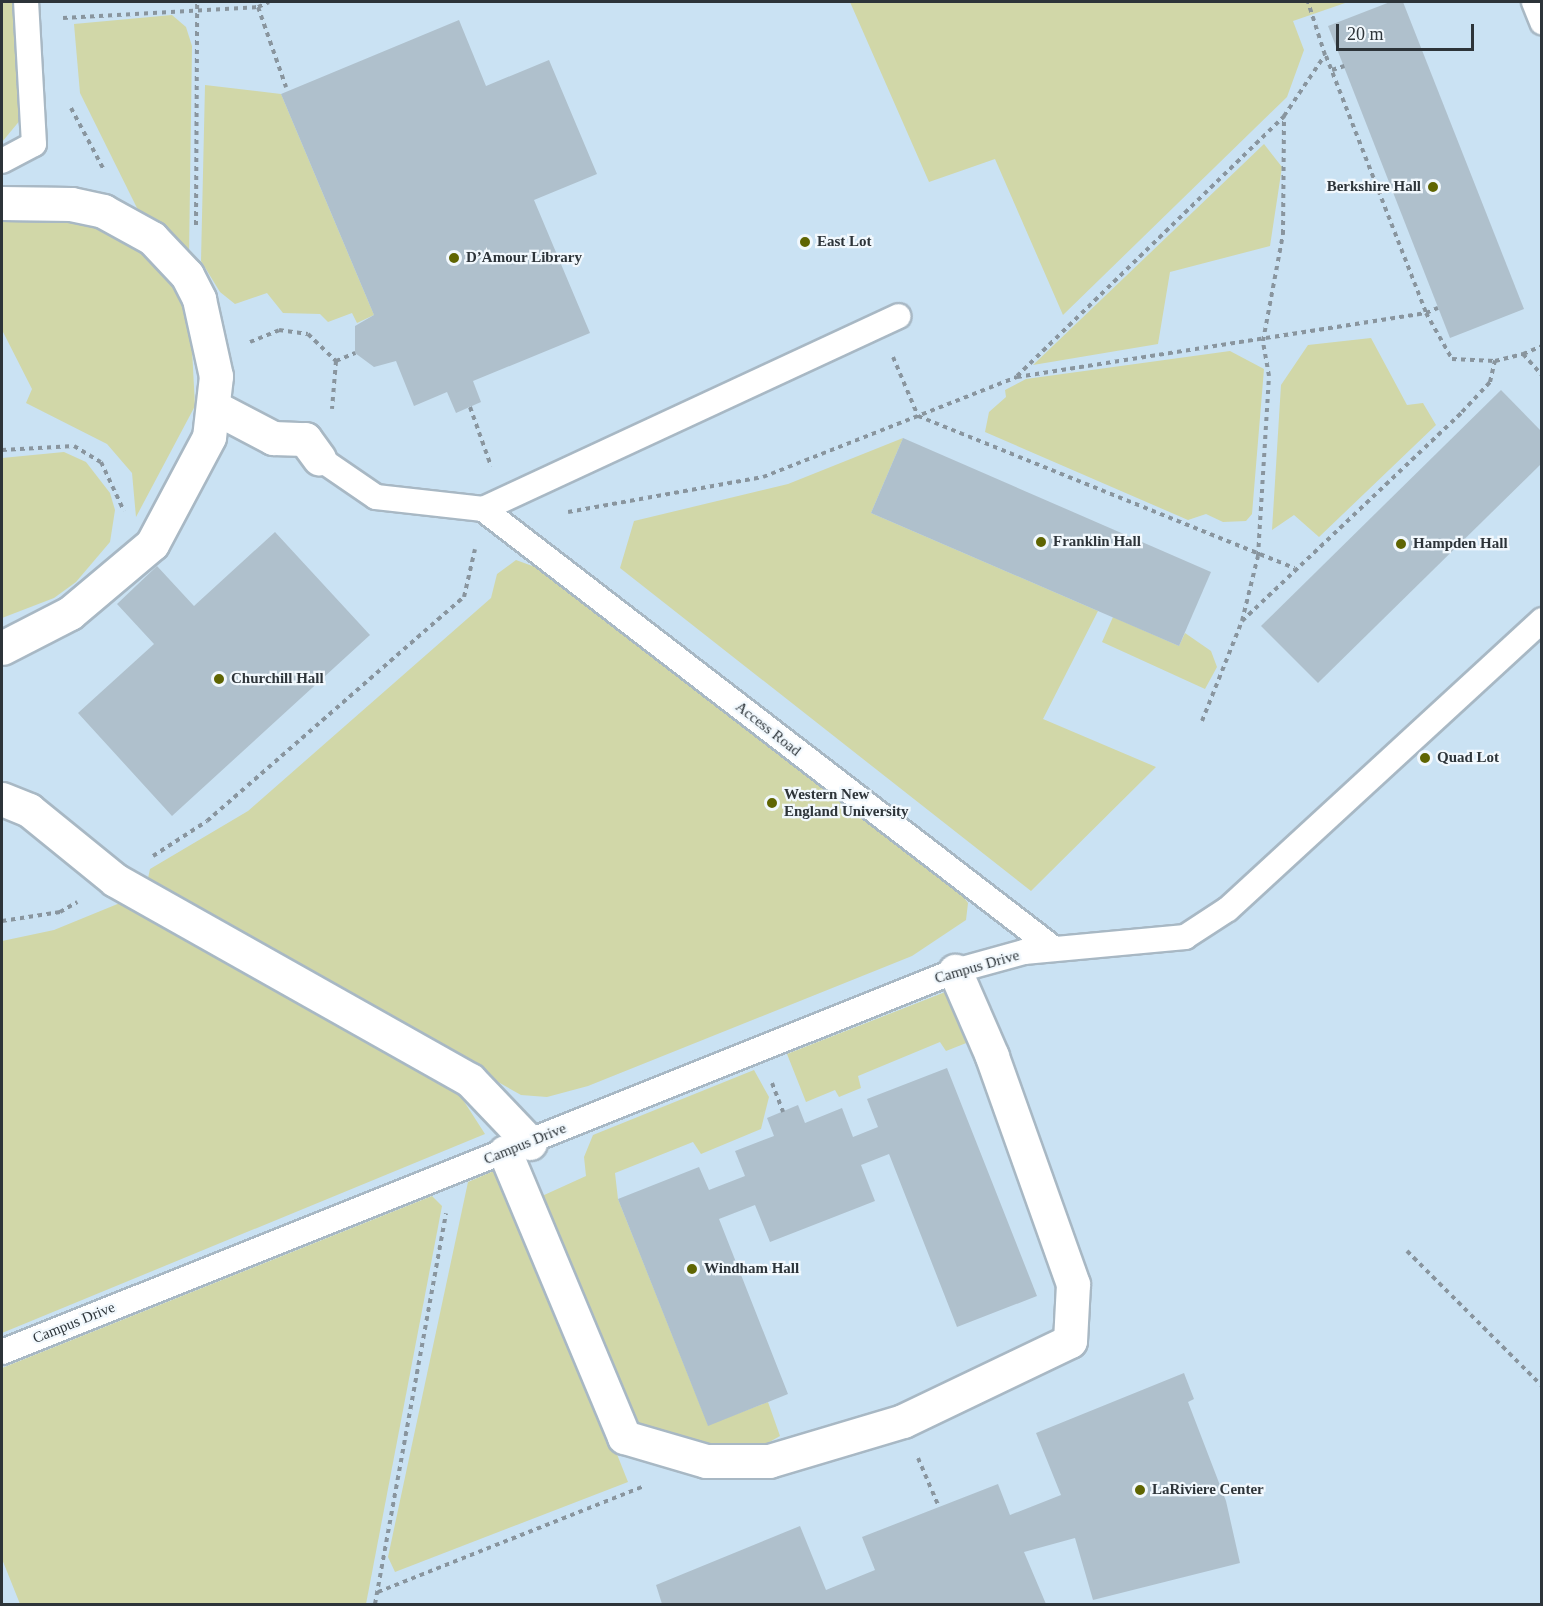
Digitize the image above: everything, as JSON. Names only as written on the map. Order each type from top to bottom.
[{"type":"street","points":[[2,203],[71,204],[132,224],[187,275],[214,352],[214,407],[210,437],[168,517],[136,560],[70,613],[2,648]]},
{"type":"street","points":[[214,407],[273,438],[305,439],[319,458]]},
{"type":"street","points":[[2,799],[29,810],[115,880],[471,1080],[518,1148],[624,1437],[706,1461],[768,1461],[903,1421],[1070,1341],[1073,1284],[992,1056],[955,971]]},
{"type":"lane","points":[[2,161],[34,144],[26,2]]},
{"type":"lane","points":[[1534,2],[1542,22]]},
{"type":"lane","points":[[319,458],[376,496],[483,509],[898,316]]},
{"type":"lane","name":"Access Road","points":[[483,509],[1053,948]]},
{"type":"lane","name":"Campus Drive","points":[[2,1352],[518,1148],[955,971],[1053,948],[1160,942],[1207,925],[1542,620]]},
{"type":"path","points":[[187,275],[196,249],[197,2]]},
{"type":"path","points":[[62,18],[258,7],[269,2]]},
{"type":"path","points":[[1308,2],[1325,55],[1426,313],[1452,359],[1495,361],[1523,354],[1542,346]]},
{"type":"path","points":[[258,7],[286,87]]},
{"type":"path","points":[[1017,377],[1284,116],[1325,55]]},
{"type":"path","points":[[1332,70],[1344,66]]},
{"type":"path","points":[[71,108],[132,224]]},
{"type":"path","points":[[1202,721],[1242,621],[1258,556],[1269,376],[1263,340],[1283,234],[1284,116]]},
{"type":"path","points":[[577,512],[763,477],[1017,377],[1263,340],[1426,313],[1438,308]]},
{"type":"path","points":[[214,352],[279,330],[308,334],[336,361],[335,404]]},
{"type":"path","points":[[890,348],[918,416],[1258,556],[1294,568]]},
{"type":"path","points":[[336,361],[355,353]]},
{"type":"path","points":[[1523,354],[1542,375]]},
{"type":"path","points":[[1242,621],[1294,568],[1461,412],[1490,382],[1495,361]]},
{"type":"path","points":[[2,921],[60,912],[207,821],[464,597],[492,464],[470,407]]},
{"type":"path","points":[[2,450],[74,446],[100,462],[118,492],[136,560]]},
{"type":"path","points":[[375,1605],[453,1173]]},
{"type":"path","points":[[1407,1251],[1542,1386]]},
{"type":"path","points":[[903,1421],[939,1507]]},
{"type":"path","points":[[377,1593],[706,1461]]},
{"type":"shaded area","name":"Western New England University","points":[[2,2],[1541,2],[1541,1604],[2,1604]]},
{"type":"green space","points":[[2,2],[18,2],[26,113],[2,142]]},
{"type":"green space","points":[[850,2],[1348,2],[1293,21],[1304,50],[1287,97],[1063,315],[995,159],[929,182]]},
{"type":"green space","points":[[172,15],[186,27],[192,46],[189,255],[138,210],[80,93],[74,24]]},
{"type":"green space","points":[[205,85],[281,94],[374,315],[357,323],[352,313],[328,322],[320,314],[283,313],[267,293],[235,304],[220,292],[201,261]]},
{"type":"green space","points":[[1264,144],[1282,167],[1270,246],[1170,272],[1158,344],[1033,365]]},
{"type":"green space","points":[[27,212],[98,225],[128,238],[169,278],[182,302],[191,330],[195,406],[136,517],[132,473],[107,444],[26,403],[32,389],[2,330],[2,216]]},
{"type":"green space","points":[[1371,338],[1407,405],[1423,403],[1436,425],[1319,537],[1294,515],[1272,530],[1281,385],[1308,345]]},
{"type":"green space","points":[[1230,351],[1264,369],[1252,514],[1246,521],[1223,522],[1206,514],[1188,520],[985,432],[989,412],[1006,397],[1005,390],[1026,379]]},
{"type":"green space","points":[[903,438],[871,513],[1098,611],[1043,719],[1156,767],[1031,891],[620,568],[634,521],[788,484]]},
{"type":"green space","points":[[64,452],[86,462],[110,493],[115,510],[110,542],[76,582],[54,598],[2,618],[2,458]]},
{"type":"green space","points":[[516,560],[546,571],[586,598],[955,885],[968,903],[966,920],[912,956],[588,1086],[547,1097],[521,1095],[147,883],[150,869],[248,811],[491,598],[497,574]]},
{"type":"green space","points":[[1113,617],[1179,646],[1185,633],[1211,651],[1217,667],[1205,689],[1102,642]]},
{"type":"green space","points":[[120,903],[458,1092],[485,1134],[2,1333],[2,941],[54,930]]},
{"type":"green space","points":[[958,987],[979,1038],[946,1051],[940,1042],[858,1076],[861,1088],[839,1097],[835,1090],[806,1102],[787,1054]]},
{"type":"green space","points":[[754,1070],[769,1097],[761,1129],[701,1154],[693,1142],[615,1173],[618,1199],[708,1425],[768,1402],[780,1436],[748,1454],[654,1434],[627,1414],[545,1220],[542,1196],[586,1176],[584,1157],[593,1135]]},
{"type":"green space","points":[[503,1167],[628,1482],[395,1572],[388,1557],[468,1182]]},
{"type":"green space","points":[[432,1196],[442,1206],[366,1604],[20,1604],[2,1559],[2,1368]]},
{"type":"building","name":"Berkshire Hall","points":[[1390,2],[1403,2],[1524,309],[1450,338],[1328,26]]},
{"type":"building","name":"D’Amour Library","points":[[459,20],[486,86],[549,60],[597,174],[534,200],[590,333],[473,381],[481,402],[456,413],[447,392],[414,406],[396,361],[374,367],[355,353],[355,326],[374,315],[281,94]]},
{"type":"building","name":"Hampden Hall","points":[[1501,390],[1542,432],[1542,463],[1318,683],[1261,626]]},
{"type":"building","name":"Franklin Hall","points":[[903,438],[1211,572],[1179,646],[871,513]]},
{"type":"building","name":"Churchill Hall","points":[[275,532],[370,635],[172,816],[78,713],[154,644],[117,604],[157,566],[194,606]]},
{"type":"building","name":"Windham Hall","points":[[947,1068],[1037,1296],[957,1327],[889,1154],[861,1165],[875,1201],[770,1242],[755,1205],[719,1219],[788,1394],[708,1426],[618,1199],[699,1167],[709,1190],[745,1176],[735,1151],[774,1136],[767,1118],[798,1105],[805,1123],[842,1108],[853,1137],[878,1127],[867,1099]]},
{"type":"building","name":"LaRiviere Center","points":[[1184,1373],[1194,1399],[1188,1402],[1226,1501],[1240,1563],[1093,1600],[1075,1538],[1024,1552],[1046,1604],[662,1604],[656,1585],[800,1526],[826,1590],[875,1570],[862,1537],[998,1484],[1010,1515],[1061,1495],[1036,1433]]},
{"type":"place","name":"Berkshire Hall","points":[[1433,187]]},
{"type":"place","name":"East Lot","points":[[805,242]]},
{"type":"place","name":"D’Amour Library","points":[[454,258]]},
{"type":"place","name":"Franklin Hall","points":[[1041,542]]},
{"type":"place","name":"Hampden Hall","points":[[1401,544]]},
{"type":"place","name":"Churchill Hall","points":[[219,679]]},
{"type":"place","name":"Quad Lot","points":[[1425,758]]},
{"type":"place","name":"Western New England University","points":[[772,803]]},
{"type":"place","name":"Windham Hall","points":[[692,1269]]},
{"type":"place","name":"LaRiviere Center","points":[[1140,1490]]}]
